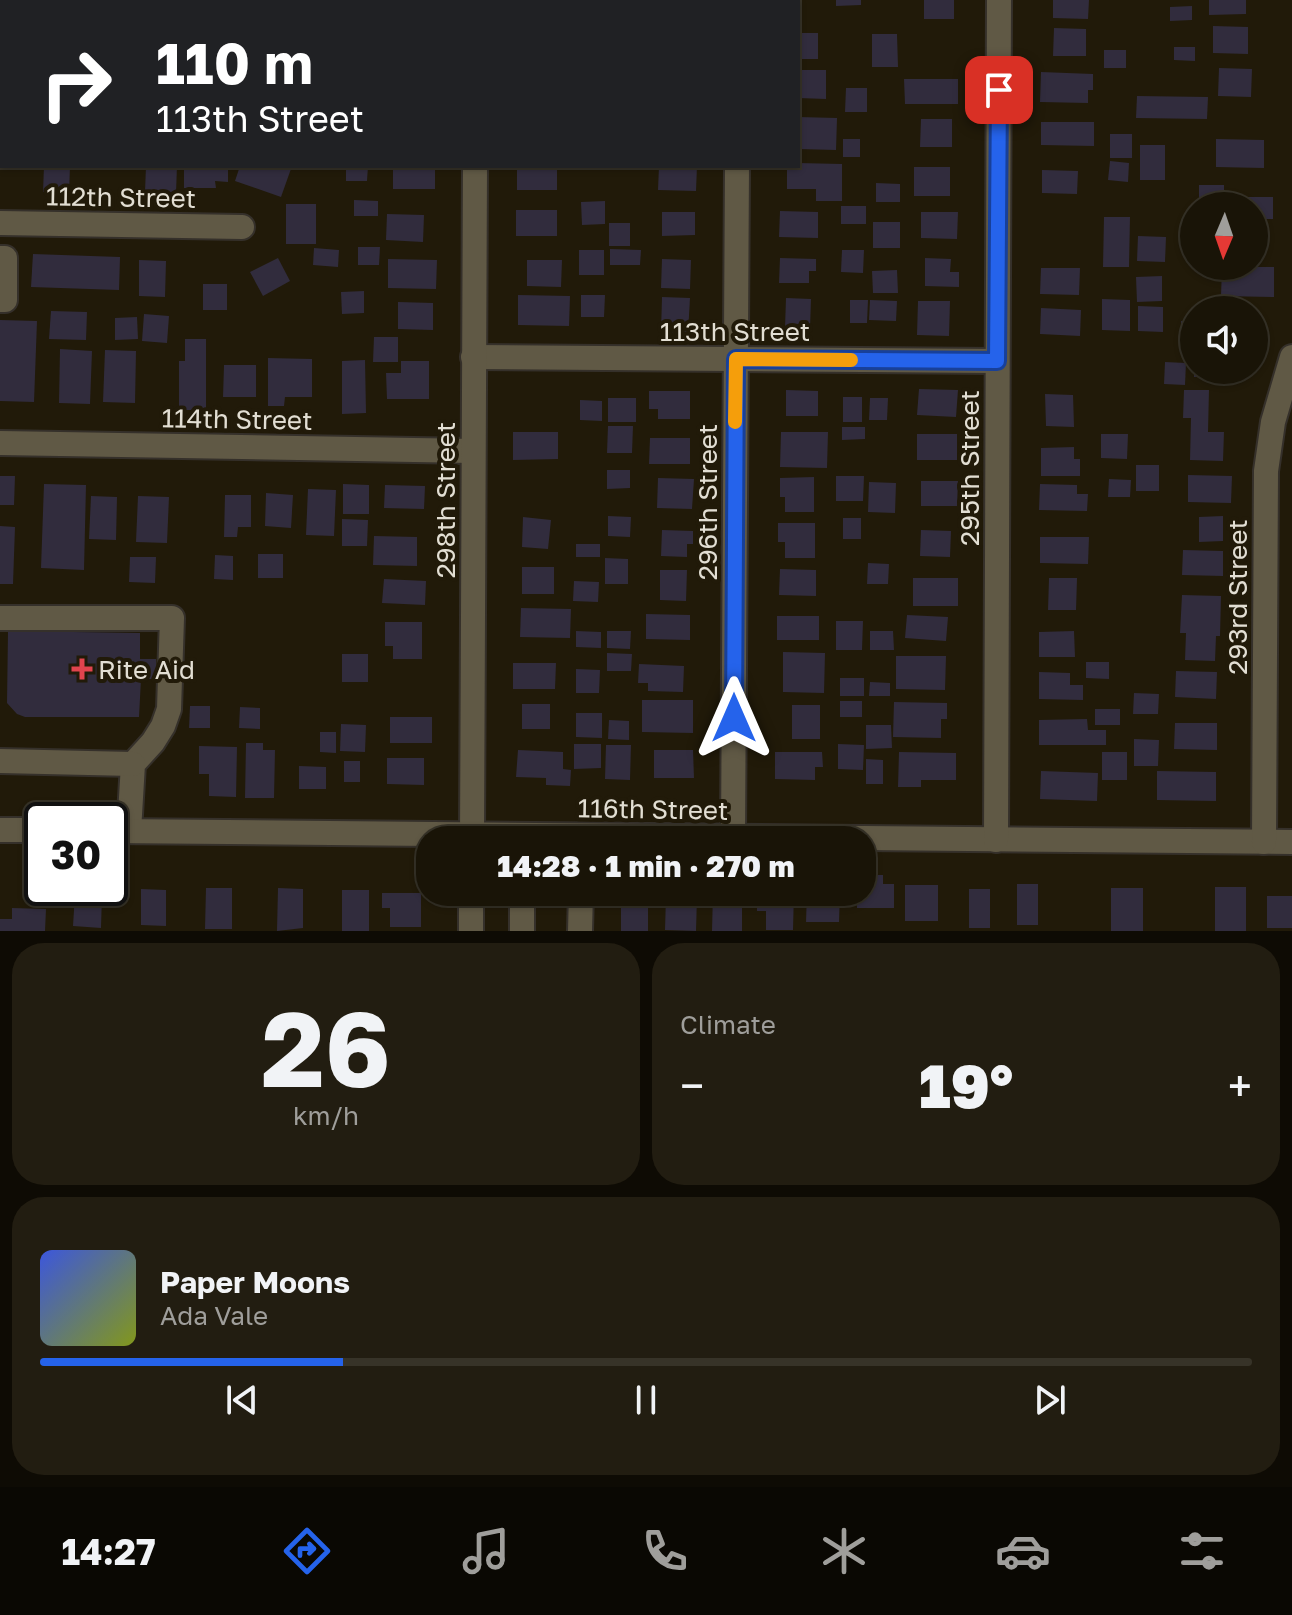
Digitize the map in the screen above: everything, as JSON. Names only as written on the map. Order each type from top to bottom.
[{"type":"street","name":"295th Street","points":[[996,840],[999,0]]},
{"type":"street","name":"298th Street","points":[[472,826],[475,168]]},
{"type":"street","name":"296th Street","points":[[733,826],[737,168]]},
{"type":"street","name":"112th Street","points":[[0,223],[242,227]]},
{"type":"street","points":[[0,258],[5,258],[5,300],[0,300]]},
{"type":"street","name":"113th Street","points":[[473,357],[997,361]]},
{"type":"street","name":"293rd Street","points":[[1264,842],[1266,471],[1273,422],[1292,357]]},
{"type":"street","name":"114th Street","points":[[0,443],[473,451]]},
{"type":"street","points":[[0,618],[172,618],[169,709],[158,734],[133,764],[126,802]]},
{"type":"street","points":[[0,761],[133,764]]},
{"type":"street","points":[[0,830],[24,830]]},
{"type":"street","name":"116th Street","points":[[128,831],[416,836]]},
{"type":"street","name":"116th Street","points":[[876,839],[1292,842]]},
{"type":"street","points":[[471,906],[471,931]]},
{"type":"street","points":[[522,906],[522,931]]},
{"type":"street","points":[[580,931],[581,906]]},
{"type":"building","points":[[836,0],[861,0],[861,5],[836,6]]},
{"type":"building","points":[[924,0],[954,0],[954,19],[924,19]]},
{"type":"building","points":[[1053,0],[1089,0],[1088,19],[1053,18]]},
{"type":"building","points":[[1209,0],[1246,0],[1246,14],[1209,15]]},
{"type":"building","points":[[1192,6],[1192,20],[1170,21],[1170,7]]},
{"type":"building","points":[[1213,26],[1248,27],[1248,54],[1213,53]]},
{"type":"building","points":[[1054,28],[1086,29],[1086,56],[1053,56]]},
{"type":"building","points":[[800,33],[818,33],[818,59],[800,59]]},
{"type":"building","points":[[872,34],[897,34],[898,67],[872,67]]},
{"type":"building","points":[[1174,47],[1195,47],[1195,61],[1174,60]]},
{"type":"building","points":[[1104,50],[1126,50],[1126,68],[1104,68]]},
{"type":"building","points":[[1219,68],[1252,69],[1251,97],[1218,96]]},
{"type":"building","points":[[800,70],[826,70],[826,99],[800,98]]},
{"type":"building","points":[[1041,72],[1093,74],[1093,90],[1088,90],[1088,103],[1040,102]]},
{"type":"building","points":[[904,79],[958,79],[958,104],[905,104]]},
{"type":"building","points":[[846,88],[867,88],[867,112],[845,112]]},
{"type":"building","points":[[1137,96],[1208,97],[1207,119],[1136,118]]},
{"type":"building","points":[[800,117],[837,118],[836,150],[800,149]]},
{"type":"building","points":[[921,119],[952,119],[952,147],[920,147]]},
{"type":"building","points":[[1041,122],[1094,122],[1094,146],[1041,145]]},
{"type":"building","points":[[1110,134],[1132,134],[1132,158],[1110,158]]},
{"type":"building","points":[[843,139],[860,139],[860,157],[843,157]]},
{"type":"building","points":[[1216,139],[1264,140],[1264,168],[1216,167]]},
{"type":"building","points":[[1140,145],[1165,145],[1165,180],[1140,180]]},
{"type":"building","points":[[1110,161],[1129,163],[1128,182],[1108,180]]},
{"type":"building","points":[[800,163],[842,164],[842,201],[816,201],[816,189],[787,189],[787,168],[800,168]]},
{"type":"building","points":[[914,167],[950,167],[950,196],[914,196]]},
{"type":"building","points":[[44,168],[70,168],[69,194],[43,192]]},
{"type":"building","points":[[146,168],[177,168],[176,193],[145,192]]},
{"type":"building","points":[[184,168],[228,168],[228,182],[215,181],[216,188],[184,188]]},
{"type":"building","points":[[239,168],[291,168],[281,197],[235,181]]},
{"type":"building","points":[[346,168],[368,168],[367,181],[346,181]]},
{"type":"building","points":[[393,168],[435,168],[435,189],[393,189]]},
{"type":"building","points":[[517,168],[557,168],[557,190],[517,190]]},
{"type":"building","points":[[659,168],[697,168],[696,191],[658,190]]},
{"type":"building","points":[[1042,170],[1078,171],[1077,194],[1042,193]]},
{"type":"building","points":[[876,183],[900,184],[900,202],[876,202]]},
{"type":"building","points":[[1199,185],[1224,185],[1224,192],[1199,192]]},
{"type":"building","points":[[1268,197],[1273,197],[1273,219],[1268,219]]},
{"type":"building","points":[[354,200],[378,201],[378,216],[354,216]]},
{"type":"building","points":[[605,201],[605,224],[582,225],[581,202]]},
{"type":"building","points":[[286,204],[316,204],[316,244],[286,244]]},
{"type":"building","points":[[841,206],[866,206],[866,224],[841,224]]},
{"type":"building","points":[[516,210],[557,210],[557,236],[516,236]]},
{"type":"building","points":[[780,211],[818,212],[818,238],[779,237]]},
{"type":"building","points":[[662,212],[695,212],[695,235],[662,236]]},
{"type":"building","points":[[921,212],[958,212],[957,239],[921,238]]},
{"type":"building","points":[[387,214],[424,215],[423,242],[386,240]]},
{"type":"building","points":[[1104,217],[1130,217],[1129,267],[1103,267]]},
{"type":"building","points":[[873,222],[900,222],[900,248],[873,248]]},
{"type":"building","points":[[609,223],[630,223],[630,246],[609,246]]},
{"type":"building","points":[[1138,236],[1166,237],[1165,262],[1137,261]]},
{"type":"building","points":[[358,247],[380,247],[379,265],[358,265]]},
{"type":"building","points":[[314,248],[339,250],[338,267],[313,265]]},
{"type":"building","points":[[610,249],[641,250],[640,265],[610,265]]},
{"type":"building","points":[[579,250],[604,250],[604,275],[579,275]]},
{"type":"building","points":[[842,250],[864,250],[863,273],[841,272]]},
{"type":"building","points":[[33,254],[120,257],[119,290],[31,287]]},
{"type":"building","points":[[278,258],[290,281],[263,296],[250,272]]},
{"type":"building","points":[[780,258],[816,259],[816,271],[809,271],[809,283],[779,283]]},
{"type":"building","points":[[925,258],[951,259],[950,272],[959,272],[959,287],[925,286]]},
{"type":"building","points":[[388,259],[437,260],[436,289],[388,288]]},
{"type":"building","points":[[662,259],[691,260],[690,289],[661,288]]},
{"type":"building","points":[[139,260],[166,261],[165,297],[139,296]]},
{"type":"building","points":[[527,260],[562,260],[561,287],[527,286]]},
{"type":"building","points":[[1268,267],[1274,267],[1274,297],[1221,296],[1222,280],[1268,280]]},
{"type":"building","points":[[1041,268],[1080,268],[1079,295],[1040,294]]},
{"type":"building","points":[[897,270],[898,293],[873,293],[872,271]]},
{"type":"building","points":[[1162,276],[1162,301],[1137,302],[1136,277]]},
{"type":"building","points":[[203,284],[227,284],[227,310],[203,310]]},
{"type":"building","points":[[364,291],[364,313],[342,314],[341,292]]},
{"type":"building","points":[[518,295],[570,296],[569,326],[518,325]]},
{"type":"building","points":[[581,295],[605,295],[604,317],[581,317]]},
{"type":"building","points":[[662,297],[690,298],[688,333],[661,332]]},
{"type":"building","points":[[786,298],[811,299],[810,329],[785,328]]},
{"type":"building","points":[[1102,299],[1130,300],[1130,331],[1102,330]]},
{"type":"building","points":[[850,300],[868,300],[867,323],[850,323]]},
{"type":"building","points":[[870,300],[897,301],[896,321],[869,320]]},
{"type":"building","points":[[918,301],[950,301],[949,336],[917,335]]},
{"type":"building","points":[[398,302],[433,303],[433,330],[398,329]]},
{"type":"building","points":[[1138,306],[1163,307],[1163,332],[1138,331]]},
{"type":"building","points":[[1041,308],[1081,310],[1080,336],[1040,334]]},
{"type":"building","points":[[51,311],[87,312],[86,340],[49,339]]},
{"type":"building","points":[[144,314],[169,316],[167,343],[142,341]]},
{"type":"building","points":[[137,317],[138,339],[115,340],[115,318]]},
{"type":"building","points":[[0,320],[37,321],[34,402],[0,401]]},
{"type":"building","points":[[374,337],[398,337],[398,362],[373,362]]},
{"type":"building","points":[[185,339],[206,339],[206,410],[179,410],[179,361],[185,361]]},
{"type":"building","points":[[60,349],[92,351],[90,404],[59,403]]},
{"type":"building","points":[[105,350],[136,351],[135,403],[103,402]]},
{"type":"building","points":[[268,358],[312,359],[312,397],[285,397],[284,406],[268,406]]},
{"type":"building","points":[[365,360],[366,413],[342,414],[342,361]]},
{"type":"building","points":[[401,361],[429,361],[429,399],[387,399],[386,373],[401,373]]},
{"type":"building","points":[[1165,362],[1180,363],[1180,384],[1185,385],[1164,384]]},
{"type":"building","points":[[224,365],[256,365],[256,397],[223,397]]},
{"type":"building","points":[[919,389],[958,390],[956,417],[917,415]]},
{"type":"building","points":[[786,390],[818,391],[818,416],[786,416]]},
{"type":"building","points":[[1184,390],[1209,390],[1208,432],[1224,432],[1223,461],[1190,460],[1191,418],[1183,418]]},
{"type":"building","points":[[649,391],[690,391],[690,419],[658,419],[658,409],[649,409]]},
{"type":"building","points":[[1045,394],[1073,395],[1074,427],[1046,426]]},
{"type":"building","points":[[843,397],[862,397],[862,422],[843,422]]},
{"type":"building","points":[[608,398],[636,398],[636,422],[608,422]]},
{"type":"building","points":[[870,398],[888,398],[887,420],[869,420]]},
{"type":"building","points":[[580,400],[602,401],[602,421],[580,420]]},
{"type":"building","points":[[608,426],[633,426],[632,453],[607,453]]},
{"type":"building","points":[[842,427],[865,427],[865,439],[842,440]]},
{"type":"building","points":[[513,432],[558,432],[558,459],[513,460]]},
{"type":"building","points":[[781,432],[828,432],[827,468],[780,467]]},
{"type":"building","points":[[917,434],[957,434],[957,460],[917,460]]},
{"type":"building","points":[[1101,434],[1128,434],[1127,459],[1101,458]]},
{"type":"building","points":[[650,438],[690,438],[690,464],[649,464]]},
{"type":"building","points":[[1074,447],[1074,459],[1080,459],[1080,476],[1041,476],[1041,448]]},
{"type":"building","points":[[1136,465],[1159,465],[1159,491],[1136,491]]},
{"type":"building","points":[[607,470],[630,470],[630,488],[607,489]]},
{"type":"building","points":[[1188,475],[1232,476],[1231,503],[1188,502]]},
{"type":"building","points":[[0,476],[15,476],[14,505],[0,505]]},
{"type":"building","points":[[836,476],[864,476],[863,501],[836,501]]},
{"type":"building","points":[[814,477],[814,512],[785,512],[785,497],[780,497],[780,478]]},
{"type":"building","points":[[658,478],[694,479],[692,509],[657,508]]},
{"type":"building","points":[[1109,479],[1131,480],[1130,497],[1108,497]]},
{"type":"building","points":[[921,481],[958,481],[957,506],[921,506]]},
{"type":"building","points":[[869,482],[896,483],[895,513],[868,512]]},
{"type":"building","points":[[44,484],[86,485],[84,570],[41,568]]},
{"type":"building","points":[[343,484],[369,485],[369,514],[343,514]]},
{"type":"building","points":[[1040,484],[1077,485],[1077,494],[1088,494],[1087,511],[1039,510]]},
{"type":"building","points":[[385,485],[425,486],[424,509],[384,508]]},
{"type":"building","points":[[308,489],[336,490],[334,536],[306,535]]},
{"type":"building","points":[[266,493],[293,495],[291,528],[265,526]]},
{"type":"building","points":[[225,495],[251,495],[251,527],[238,527],[237,537],[224,537]]},
{"type":"building","points":[[91,496],[117,497],[116,540],[89,539]]},
{"type":"building","points":[[138,496],[169,497],[167,543],[136,542]]},
{"type":"building","points":[[608,516],[631,517],[630,537],[608,536]]},
{"type":"building","points":[[1223,516],[1223,541],[1199,542],[1199,517]]},
{"type":"building","points":[[523,517],[551,520],[548,549],[522,547]]},
{"type":"building","points":[[843,518],[861,518],[861,539],[843,539]]},
{"type":"building","points":[[342,519],[368,520],[367,546],[342,546]]},
{"type":"building","points":[[778,523],[815,523],[815,558],[785,558],[785,542],[778,542]]},
{"type":"building","points":[[0,526],[15,527],[13,584],[0,584]]},
{"type":"building","points":[[662,530],[693,531],[693,544],[687,544],[687,557],[661,556]]},
{"type":"building","points":[[921,530],[951,531],[950,557],[920,556]]},
{"type":"building","points":[[374,536],[417,537],[417,566],[373,565]]},
{"type":"building","points":[[1040,537],[1089,537],[1088,564],[1040,563]]},
{"type":"building","points":[[576,544],[600,544],[600,557],[576,557]]},
{"type":"building","points":[[1183,550],[1223,551],[1223,576],[1182,575]]},
{"type":"building","points":[[258,554],[283,554],[283,578],[258,578]]},
{"type":"building","points":[[215,555],[233,556],[233,580],[214,579]]},
{"type":"building","points":[[130,557],[156,557],[155,583],[129,582]]},
{"type":"building","points":[[605,558],[628,559],[628,584],[605,584]]},
{"type":"building","points":[[868,563],[889,564],[888,584],[867,584]]},
{"type":"building","points":[[522,567],[554,567],[554,594],[522,594]]},
{"type":"building","points":[[780,569],[816,570],[816,596],[779,595]]},
{"type":"building","points":[[660,570],[687,570],[686,601],[660,600]]},
{"type":"building","points":[[913,578],[958,578],[958,606],[913,606]]},
{"type":"building","points":[[1049,578],[1077,578],[1076,610],[1048,610]]},
{"type":"building","points":[[384,579],[426,581],[425,605],[382,603]]},
{"type":"building","points":[[574,581],[599,582],[598,602],[573,601]]},
{"type":"building","points":[[1182,595],[1221,596],[1220,636],[1216,636],[1215,661],[1185,660],[1186,633],[1180,633]]},
{"type":"building","points":[[521,608],[571,609],[570,638],[520,637]]},
{"type":"building","points":[[646,614],[690,615],[690,640],[646,639]]},
{"type":"building","points":[[907,615],[948,617],[946,641],[905,638]]},
{"type":"building","points":[[777,616],[819,616],[819,640],[777,640]]},
{"type":"building","points":[[836,621],[863,621],[862,650],[836,650]]},
{"type":"building","points":[[385,622],[422,622],[422,659],[393,659],[393,646],[385,646]]},
{"type":"building","name":"Rite Aid","points":[[8,631],[140,633],[140,659],[156,659],[156,679],[141,679],[139,717],[25,717],[17,714],[7,703]]},
{"type":"building","points":[[576,631],[601,632],[601,648],[576,647]]},
{"type":"building","points":[[607,631],[631,631],[630,649],[607,648]]},
{"type":"building","points":[[870,631],[893,631],[894,650],[870,650]]},
{"type":"building","points":[[1074,631],[1075,657],[1039,657],[1039,632]]},
{"type":"building","points":[[783,652],[825,653],[824,693],[783,692]]},
{"type":"building","points":[[607,653],[632,654],[631,671],[607,671]]},
{"type":"building","points":[[342,654],[368,654],[368,682],[342,682]]},
{"type":"building","points":[[896,656],[946,656],[945,690],[896,689]]},
{"type":"building","points":[[1086,662],[1109,662],[1109,679],[1086,678]]},
{"type":"building","points":[[513,663],[556,663],[555,689],[513,689]]},
{"type":"building","points":[[639,664],[684,666],[683,692],[648,691],[648,683],[638,683]]},
{"type":"building","points":[[576,669],[600,670],[599,693],[576,693]]},
{"type":"building","points":[[1176,671],[1217,672],[1216,699],[1175,697]]},
{"type":"building","points":[[1039,672],[1070,673],[1070,685],[1083,685],[1083,700],[1039,699]]},
{"type":"building","points":[[840,678],[864,678],[864,696],[840,696]]},
{"type":"building","points":[[870,682],[890,683],[890,696],[869,696]]},
{"type":"building","points":[[1134,693],[1159,694],[1158,714],[1133,714]]},
{"type":"building","points":[[642,700],[693,700],[693,733],[642,732]]},
{"type":"building","points":[[840,701],[862,701],[862,717],[840,717]]},
{"type":"building","points":[[894,702],[947,703],[947,719],[941,719],[941,738],[893,737]]},
{"type":"building","points":[[522,704],[550,704],[550,729],[522,729]]},
{"type":"building","points":[[792,705],[820,705],[820,739],[792,739]]},
{"type":"building","points":[[190,706],[210,706],[210,728],[189,728]]},
{"type":"building","points":[[240,707],[260,708],[260,729],[239,728]]},
{"type":"building","points":[[1095,709],[1120,709],[1120,725],[1095,725]]},
{"type":"building","points":[[576,713],[602,713],[602,738],[576,737]]},
{"type":"building","points":[[390,717],[432,717],[432,743],[390,743]]},
{"type":"building","points":[[1087,719],[1088,730],[1106,730],[1106,745],[1039,745],[1039,720]]},
{"type":"building","points":[[609,720],[629,721],[629,740],[608,739]]},
{"type":"building","points":[[1175,723],[1217,723],[1217,750],[1174,749]]},
{"type":"building","points":[[341,724],[366,725],[365,752],[340,751]]},
{"type":"building","points":[[866,725],[891,725],[892,748],[866,749]]},
{"type":"building","points":[[320,732],[336,732],[336,753],[320,752]]},
{"type":"building","points":[[1134,739],[1159,740],[1158,766],[1134,766]]},
{"type":"building","points":[[246,743],[263,743],[263,750],[275,750],[274,798],[245,798]]},
{"type":"building","points":[[574,744],[601,744],[601,768],[574,769]]},
{"type":"building","points":[[838,744],[864,745],[863,770],[838,769]]},
{"type":"building","points":[[606,745],[631,745],[630,780],[605,779]]},
{"type":"building","points":[[199,746],[237,747],[236,797],[209,796],[209,774],[199,774]]},
{"type":"building","points":[[518,750],[563,752],[563,769],[571,770],[570,786],[546,785],[546,778],[516,777]]},
{"type":"building","points":[[654,750],[693,750],[694,778],[654,778]]},
{"type":"building","points":[[775,752],[822,752],[823,767],[815,767],[815,780],[775,779]]},
{"type":"building","points":[[899,752],[956,753],[956,780],[921,780],[921,787],[898,787]]},
{"type":"building","points":[[1102,752],[1127,752],[1127,780],[1102,780]]},
{"type":"building","points":[[387,758],[424,758],[424,785],[387,784]]},
{"type":"building","points":[[866,759],[883,760],[883,784],[866,784]]},
{"type":"building","points":[[344,761],[360,761],[360,782],[344,782]]},
{"type":"building","points":[[299,766],[326,767],[326,789],[299,789]]},
{"type":"building","points":[[1041,771],[1098,773],[1097,801],[1040,799]]},
{"type":"building","points":[[1157,771],[1216,772],[1216,801],[1157,800]]},
{"type":"building","points":[[876,875],[883,875],[883,884],[894,884],[894,908],[857,908],[876,906]]},
{"type":"building","points":[[1017,884],[1038,884],[1038,925],[1017,925]]},
{"type":"building","points":[[905,885],[938,885],[938,921],[905,921]]},
{"type":"building","points":[[1215,887],[1246,887],[1246,931],[1215,931]]},
{"type":"building","points":[[206,888],[232,888],[232,929],[205,929]]},
{"type":"building","points":[[278,888],[303,889],[303,928],[277,931]]},
{"type":"building","points":[[1111,888],[1143,888],[1143,931],[1111,931]]},
{"type":"building","points":[[141,889],[166,890],[166,926],[141,925]]},
{"type":"building","points":[[969,889],[990,889],[990,928],[969,928]]},
{"type":"building","points":[[342,890],[369,890],[369,931],[342,931]]},
{"type":"building","points":[[382,893],[416,893],[416,906],[421,906],[421,927],[390,927],[390,908],[382,908]]},
{"type":"building","points":[[1267,896],[1292,896],[1292,928],[1267,928]]},
{"type":"building","points":[[74,906],[102,906],[101,928],[73,926]]},
{"type":"building","points":[[621,906],[648,906],[648,931],[621,931]]},
{"type":"building","points":[[666,906],[697,906],[696,931],[665,930]]},
{"type":"building","points":[[713,906],[742,906],[742,931],[712,931]]},
{"type":"building","points":[[757,906],[794,906],[793,930],[766,930],[766,911],[757,911]]},
{"type":"building","points":[[807,906],[840,906],[839,922],[806,922]]},
{"type":"building","points":[[12,908],[46,909],[45,931],[0,931],[0,919],[12,919]]},
{"type":"slow traffic","points":[[735,422],[736,359],[851,360]]},
{"type":"place","name":"Rite Aid","points":[[82,669]]},
{"type":"route","points":[[734,718],[736,359],[997,361],[999,90]]}]
